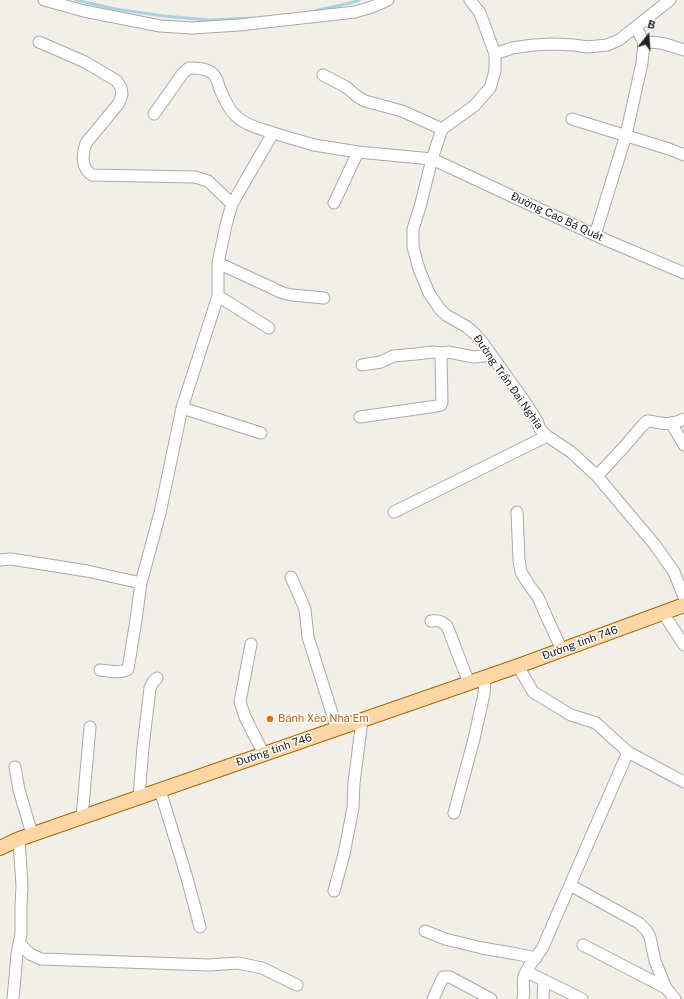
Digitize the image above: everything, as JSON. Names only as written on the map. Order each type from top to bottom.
[{"type":"main road","name":"Đường tỉnh 746","points":[[0,848],[25,837],[518,666],[684,605]]},
{"type":"street","points":[[44,0],[107,16],[160,26],[192,28],[240,25],[355,12],[388,0]]},
{"type":"street","points":[[324,74],[346,87],[365,101],[402,110],[442,130],[474,106],[490,88],[495,71],[495,54],[480,13],[470,0]]},
{"type":"street","points":[[495,54],[512,48],[533,45],[553,44],[587,47],[607,45],[619,40],[670,0]]},
{"type":"street","points":[[595,235],[626,135],[642,63],[644,43],[636,27]]},
{"type":"street","points":[[39,42],[85,62],[117,81],[120,88],[122,94],[119,103],[86,143],[83,162],[85,169],[88,172],[92,175],[195,177],[208,181],[232,204]]},
{"type":"street","points":[[644,43],[659,43],[684,50]]},
{"type":"street","name":"Đường Cao Bá Quát","points":[[154,114],[183,72],[188,68],[208,70],[216,79],[225,101],[233,114],[248,124],[314,145],[358,152],[432,159],[595,235],[684,273]]},
{"type":"street","points":[[572,118],[684,155]]},
{"type":"street","name":"Đường Trần Đại Nghĩa","points":[[442,130],[432,159],[413,229],[413,247],[419,269],[429,293],[439,308],[446,315],[467,327],[475,334],[525,402],[540,429],[547,436],[571,452],[597,476],[655,545],[674,572],[684,597]]},
{"type":"street","points":[[100,670],[121,672],[128,669],[141,583],[160,513],[182,408],[218,296],[218,263],[226,225],[232,204],[273,133]]},
{"type":"street","points":[[334,203],[358,152]]},
{"type":"street","points":[[218,263],[283,294],[324,298]]},
{"type":"street","points":[[218,296],[269,328]]},
{"type":"street","points":[[362,365],[381,362],[393,356],[433,352],[448,352],[474,357],[491,355]]},
{"type":"street","points":[[360,417],[441,405],[441,358],[443,353]]},
{"type":"street","points":[[182,408],[261,433]]},
{"type":"street","points":[[597,476],[647,421],[671,424],[684,420]]},
{"type":"street","points":[[671,424],[684,445]]},
{"type":"street","points":[[394,512],[547,436]]},
{"type":"street","points":[[517,512],[522,572],[538,597],[562,650]]},
{"type":"street","points":[[0,560],[11,559],[87,571],[141,583]]},
{"type":"street","points":[[291,577],[305,609],[308,636],[337,729]]},
{"type":"street","points":[[663,613],[684,645]]},
{"type":"street","points":[[431,621],[437,620],[447,626],[469,683]]},
{"type":"street","points":[[251,644],[240,702],[245,717],[264,754]]},
{"type":"street","points":[[518,666],[533,692],[571,715],[596,723],[628,752],[684,782]]},
{"type":"street","points":[[454,813],[474,739],[484,694],[485,677]]},
{"type":"street","points":[[139,797],[150,688],[157,678]]},
{"type":"street","points":[[334,891],[344,854],[353,808],[354,783],[362,720]]},
{"type":"street","points":[[82,817],[90,727]]},
{"type":"street","points":[[521,998],[524,977],[542,949],[628,752]]},
{"type":"street","points":[[13,999],[17,954],[21,934],[25,837],[15,767]]},
{"type":"street","points":[[160,790],[187,878],[200,927]]},
{"type":"street","points":[[570,885],[639,923],[646,930],[650,937],[655,961],[666,988],[675,999]]},
{"type":"street","points":[[425,931],[445,939],[482,948],[536,958]]},
{"type":"street","points":[[20,944],[30,954],[40,959],[209,965],[238,963],[262,968],[297,985]]},
{"type":"street","points":[[583,945],[666,988]]},
{"type":"street","points":[[527,972],[582,999]]},
{"type":"street","points":[[433,999],[443,977],[450,977],[491,999]]},
{"type":"street","points":[[543,999],[544,980]]},
{"type":"waterway","points":[[76,0],[115,9],[164,16],[209,20],[255,18]]},
{"type":"waterway","points":[[310,12],[359,0]]},
{"type":"place","name":"Bánh Xèo Nhà Em","points":[[270,719]]}]
